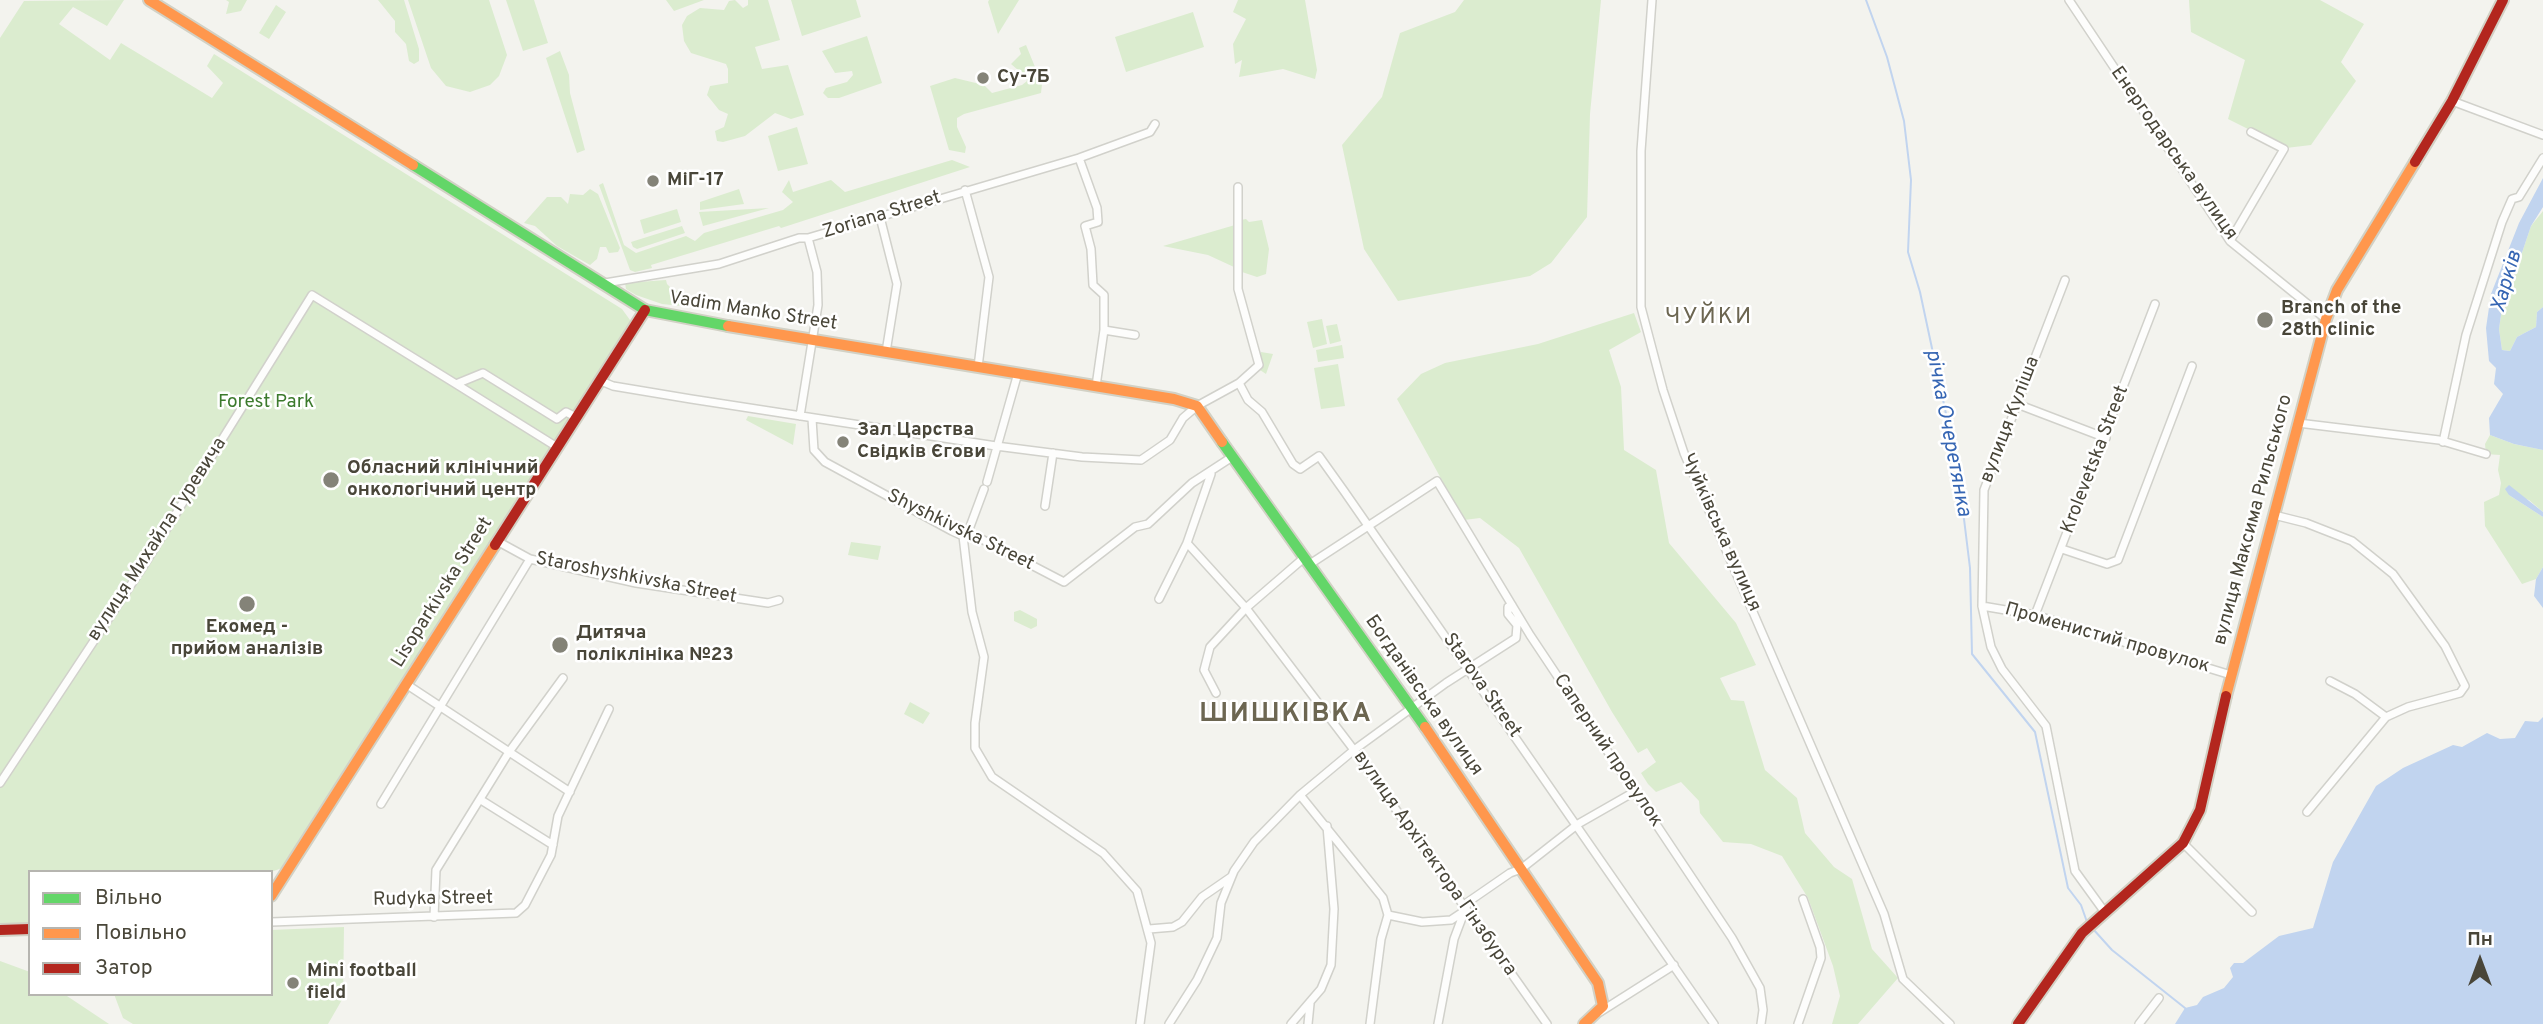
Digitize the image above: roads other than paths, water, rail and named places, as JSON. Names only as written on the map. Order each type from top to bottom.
[{"type":"main road","name":"Vadim Manko Street","points":[[149,0],[645,310],[1174,399],[1197,407]]},
{"type":"main road","name":"вулиця Максима Рильського","points":[[2018,1024],[2093,920],[2183,843],[2200,810],[2231,675],[2326,319],[2337,290],[2452,101],[2503,0]]},
{"type":"main road","name":"Lisoparkivska Street","points":[[273,893],[645,310]]},
{"type":"main road","name":"Богданівська вулиця","points":[[1197,407],[1412,708],[1598,983],[1604,999],[1600,1012]]},
{"type":"main road","points":[[0,930],[28,929]]},
{"type":"main road","points":[[1584,1024],[1600,1012]]},
{"type":"street","name":"Чуйківська вулиця","points":[[1652,0],[1641,151],[1641,307],[1660,379],[1689,465],[1884,914],[1903,979],[1950,1024]]},
{"type":"street","name":"Енергодарська вулиця","points":[[2069,0],[2230,241],[2326,319]]},
{"type":"street","points":[[2452,101],[2543,135]]},
{"type":"street","name":"Zoriana Street","points":[[601,284],[719,264],[799,238],[808,238],[1079,158],[1150,132],[1155,124]]},
{"type":"street","points":[[2230,241],[2284,149],[2251,132]]},
{"type":"street","points":[[1079,158],[1097,208],[1098,222],[1085,226],[1091,249],[1093,285],[1104,296],[1104,330],[1096,386]]},
{"type":"street","points":[[2443,442],[2457,370],[2502,222],[2512,199],[2519,197],[2543,158]]},
{"type":"street","points":[[601,381],[621,388],[996,446],[1122,461],[1141,460],[1170,440],[1183,418],[1197,407],[1239,383],[1257,369],[1259,356],[1238,289],[1238,187]]},
{"type":"street","points":[[965,190],[989,277],[978,367]]},
{"type":"street","points":[[880,216],[897,284],[886,352]]},
{"type":"street","points":[[800,416],[818,287],[808,238]]},
{"type":"street","name":"вулиця Куліша","points":[[2065,281],[1984,490],[1982,606],[1991,647],[2003,669],[2046,726],[2075,871],[2105,911]]},
{"type":"street","name":"вулиця Михайла Гуревича","points":[[0,783],[144,565],[312,296],[557,447]]},
{"type":"street","name":"Krolevetska Street","points":[[2035,615],[2106,438],[2155,304]]},
{"type":"street","points":[[1104,330],[1135,335]]},
{"type":"street","points":[[2062,549],[2107,564],[2118,560],[2192,366]]},
{"type":"street","points":[[456,384],[483,373],[557,419],[566,412],[576,417]]},
{"type":"street","points":[[1018,373],[986,486],[966,534],[972,612],[984,657],[974,737],[980,759],[992,777],[1103,853],[1119,867],[1137,891],[1149,929],[1149,976],[1140,1024]]},
{"type":"street","name":"Starova Street","points":[[1239,383],[1248,400],[1262,412],[1293,464],[1300,469],[1319,456],[1578,824],[1714,1024]]},
{"type":"street","points":[[2017,404],[2106,438]]},
{"type":"street","name":"Shyshkivska Street","points":[[812,418],[814,450],[825,462],[1063,582],[1135,527],[1148,524],[1192,483],[1211,473]]},
{"type":"street","points":[[2298,423],[2443,442],[2486,454]]},
{"type":"street","points":[[1045,506],[1053,453]]},
{"type":"street","points":[[1159,600],[1186,543],[1211,473],[1233,457]]},
{"type":"street","name":"Саперний провулок","points":[[1368,525],[1437,481],[1512,605],[1726,928],[1760,988],[1763,1010],[1761,1024]]},
{"type":"street","points":[[2273,515],[2306,523],[2353,541],[2393,575],[2445,646],[2465,683],[2463,691],[2408,707],[2386,717],[2307,812]]},
{"type":"street","points":[[1216,693],[1204,670],[1210,647],[1246,608],[1307,560],[1368,525]]},
{"type":"street","name":"Staroshyshkivska Street","points":[[497,541],[530,559],[636,583],[768,603],[779,600]]},
{"type":"street","name":"вулиця Архітектора Гінзбурга","points":[[1186,543],[1246,608],[1354,750],[1547,1024]]},
{"type":"street","points":[[381,804],[530,559]]},
{"type":"street","points":[[1169,1024],[1197,980],[1217,938],[1221,903],[1231,877],[1254,842],[1300,795],[1354,750],[1468,668],[1516,638],[1517,625],[1508,614],[1508,607],[1512,605]]},
{"type":"street","name":"Променистий провулок","points":[[1982,606],[2035,615],[2231,675]]},
{"type":"street","points":[[435,917],[436,870],[509,752],[563,678]]},
{"type":"street","points":[[2330,681],[2355,694],[2386,717]]},
{"type":"street","points":[[406,684],[570,792]]},
{"type":"street","points":[[481,800],[553,845],[558,816],[610,709]]},
{"type":"street","points":[[1438,1024],[1454,939],[1468,902],[1510,873],[1521,869],[1578,824],[1634,792]]},
{"type":"street","points":[[1300,795],[1327,825],[1383,898],[1388,915],[1381,939],[1370,1024]]},
{"type":"street","points":[[1291,1024],[1321,989],[1331,965],[1335,938],[1327,825]]},
{"type":"street","points":[[2183,843],[2252,912]]},
{"type":"street","name":"Rudyka Street","points":[[273,922],[516,913],[525,905],[551,855],[553,845]]},
{"type":"street","points":[[1149,929],[1173,927],[1182,922],[1202,897],[1231,877]]},
{"type":"street","points":[[1798,1024],[1821,958],[1820,947],[1803,899]]},
{"type":"street","points":[[1388,915],[1425,922],[1451,920],[1466,910]]},
{"type":"street","points":[[1600,1012],[1674,965]]},
{"type":"street","points":[[2139,1024],[2159,998]]},
{"type":"street","points":[[1308,1024],[1310,1003]]},
{"type":"water","name":"Харків","points":[[2543,178],[2543,207],[2531,226],[2501,315],[2499,329],[2502,350],[2510,351],[2517,337],[2536,327],[2537,312],[2543,307],[2543,450],[2514,444],[2490,435],[2489,418],[2503,394],[2494,384],[2496,368],[2489,361],[2486,328],[2491,294],[2519,223]]},
{"type":"water","points":[[2509,485],[2543,512],[2543,517],[2509,495],[2505,489]]},
{"type":"water","points":[[2543,567],[2543,608],[2534,596],[2536,579]]},
{"type":"water","points":[[2543,717],[2543,1024],[2175,1024],[2185,1008],[2197,1005],[2203,997],[2224,988],[2233,977],[2230,968],[2234,963],[2243,963],[2279,936],[2313,928],[2333,862],[2376,786],[2403,768],[2453,745],[2462,747],[2487,733],[2500,739],[2515,738],[2525,721],[2538,722]]},
{"type":"waterway","name":"річка Очеретянка","points":[[1866,0],[1887,57],[1904,121],[1911,180],[1908,252],[1920,292],[1952,442],[1951,473],[1959,490],[1970,568],[1972,654],[2035,732],[2068,888],[2081,905],[2087,922]]},
{"type":"waterway","name":"річка Очеретянка","points":[[2093,929],[2112,950],[2185,1008]]},
{"type":"place","name":"Су-7Б","points":[[983,78]]},
{"type":"place","name":"МіГ-17","points":[[653,181]]},
{"type":"place","name":"Branch of the 28th clinic","points":[[2265,320]]},
{"type":"place","name":"Зал Царства Свідків Єгови","points":[[843,442]]},
{"type":"place","name":"Обласний клінічний онкологічний центр","points":[[331,480]]},
{"type":"place","name":"Екомед - прийом аналізів","points":[[247,604]]},
{"type":"place","name":"Дитяча поліклініка №23","points":[[560,645]]},
{"type":"place","name":"Mini football field","points":[[293,983]]},
{"type":"district","name":"ЧУЙКИ","points":[[1709,318]]},
{"type":"district","name":"ШИШКІВКА","points":[[1286,716]]},
{"type":"park label","name":"Forest Park","points":[[266,403]]}]
